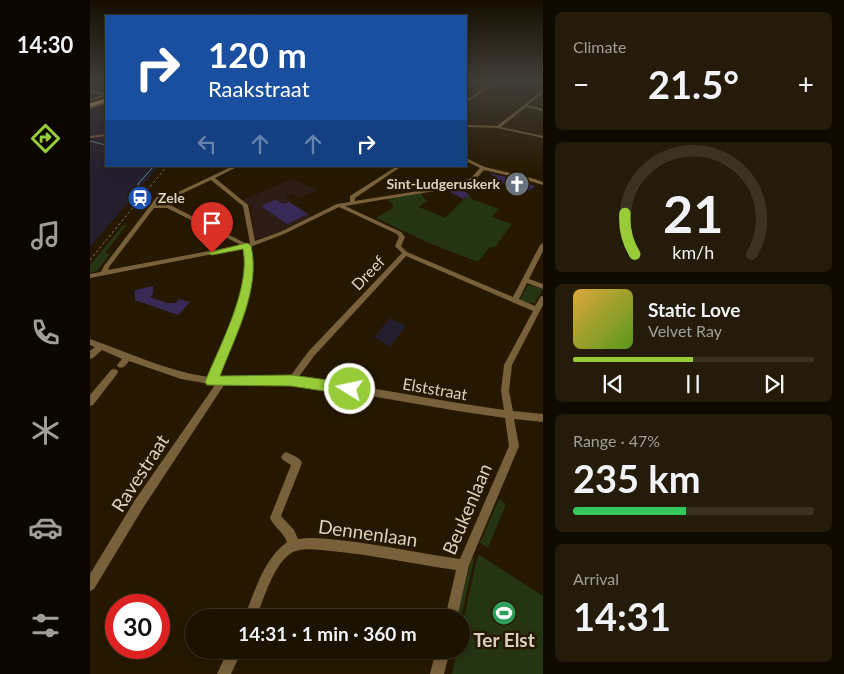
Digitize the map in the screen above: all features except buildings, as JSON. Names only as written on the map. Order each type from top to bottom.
[{"type":"street","points":[[498,127],[519,111]]},
{"type":"street","points":[[467,126],[498,127],[543,137]]},
{"type":"street","points":[[90,137],[105,135]]},
{"type":"street","points":[[467,160],[482,169],[508,173],[543,184]]},
{"type":"street","points":[[467,166],[475,165]]},
{"type":"street","points":[[104,274],[106,267],[163,194],[175,195],[235,167]]},
{"type":"street","points":[[353,202],[352,197],[398,167]]},
{"type":"street","points":[[90,276],[250,245],[282,234],[339,205],[451,187],[473,179],[482,169]]},
{"type":"street","name":"Ravestraat","points":[[90,585],[217,381],[243,300],[249,270],[250,245],[246,208],[243,203],[212,178]]},
{"type":"street","points":[[168,206],[175,195]]},
{"type":"street","name":"Dreef","points":[[291,381],[311,354],[405,254],[398,246],[402,237],[399,233],[339,205]]},
{"type":"street","points":[[153,206],[168,206],[250,245]]},
{"type":"street","points":[[515,300],[543,245]]},
{"type":"street","points":[[405,254],[535,309]]},
{"type":"street","points":[[526,280],[543,287]]},
{"type":"street","name":"Beukenlaan","points":[[453,609],[463,565],[514,446],[505,391],[508,365],[535,309],[543,298]]},
{"type":"street","name":"Elststraat","points":[[90,342],[159,369],[217,381],[317,383],[450,408],[543,418]]},
{"type":"street","points":[[90,356],[101,346]]},
{"type":"street","points":[[90,402],[128,358]]},
{"type":"street","points":[[286,457],[297,463],[275,518],[290,534],[294,545]]},
{"type":"street","name":"Dennenlaan","points":[[254,609],[278,559],[294,545],[319,543],[463,565]]},
{"type":"street","points":[[224,674],[231,659]]},
{"type":"street","points":[[437,674],[441,659]]},
{"type":"shaded area","points":[[90,111],[105,111],[105,167],[158,167],[90,247]]},
{"type":"shaded area","points":[[292,179],[317,190],[299,198],[292,194],[285,197],[311,216],[274,234],[255,239],[250,206],[242,200]]},
{"type":"shaded area","points":[[390,318],[406,326],[390,347],[374,337]]},
{"type":"green space","points":[[423,192],[421,194],[427,201],[419,207],[445,218],[469,194],[472,199],[499,209],[492,217],[512,224],[495,247],[490,247],[478,262],[429,243],[376,218],[394,207],[388,199]]},
{"type":"green space","points":[[123,225],[127,225],[105,253],[110,254],[97,271],[90,273],[90,265]]},
{"type":"green space","points":[[528,285],[543,289],[535,303],[525,303],[520,299]]},
{"type":"green space","points":[[499,499],[506,504],[488,548],[480,543]]},
{"type":"green space","name":"Ter Elst","points":[[478,554],[543,596],[543,674],[452,674],[455,659],[470,659],[470,609],[466,609]]},
{"type":"green space","points":[[472,556],[474,560],[463,609],[458,609]]},
{"type":"waterway","points":[[90,141],[105,145]]},
{"type":"waterway","points":[[128,201],[138,189],[138,184],[153,167]]},
{"type":"railway","points":[[90,260],[166,167]]},
{"type":"place","name":"Sint-Ludgeruskerk","points":[[517,184]]},
{"type":"place","name":"Zele","points":[[140,198]]},
{"type":"place","name":"Ter Elst","points":[[504,613]]},
{"type":"route","points":[[212,253],[247,246],[250,260],[249,276],[243,300],[212,382],[291,381],[317,383],[350,389]]}]
